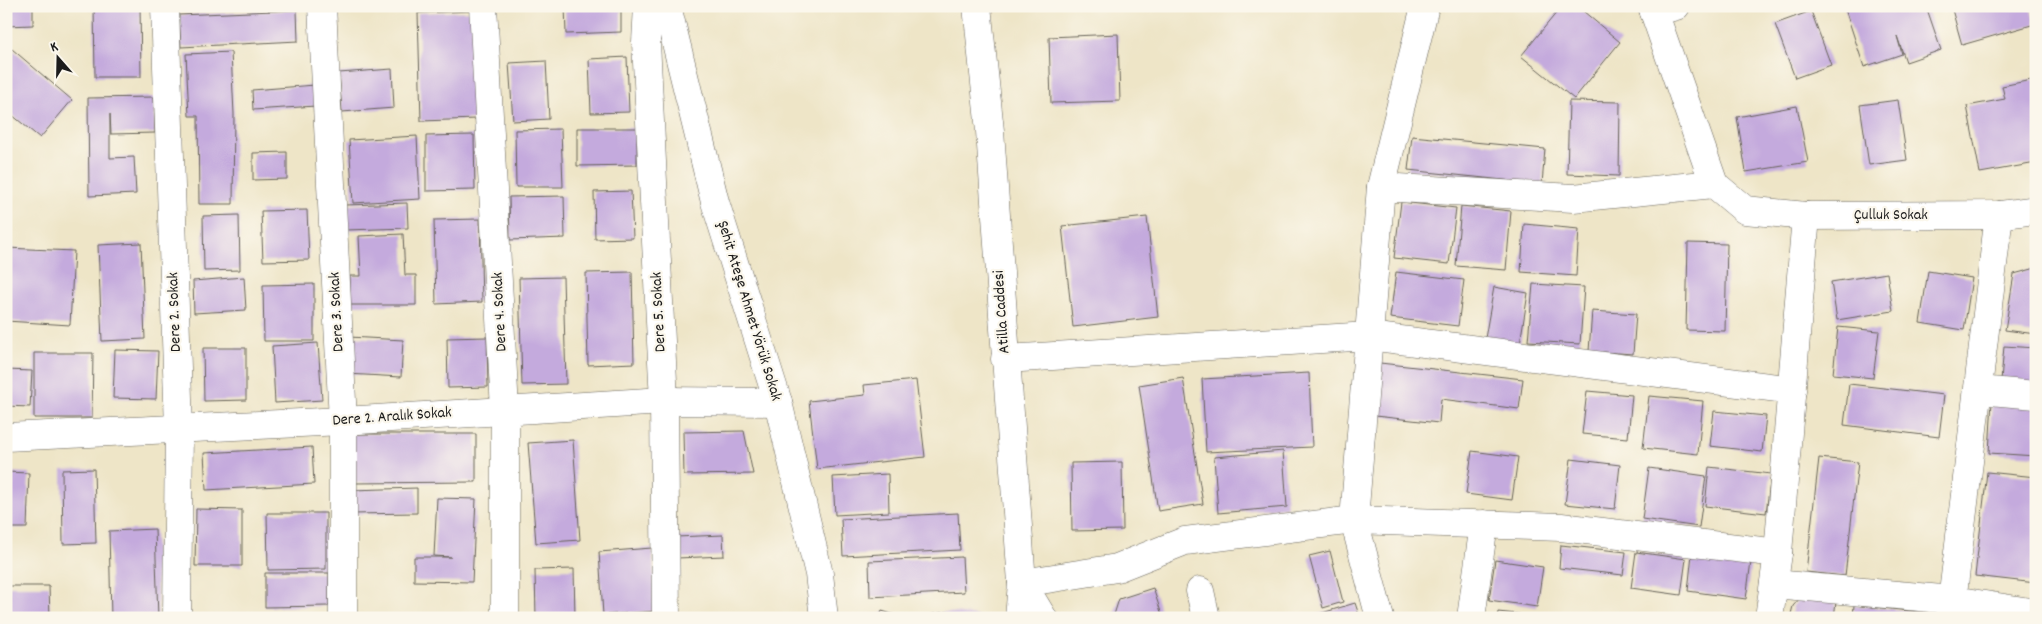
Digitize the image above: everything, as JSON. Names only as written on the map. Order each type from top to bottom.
[{"type":"street","name":"Dere 2. Sokak","points":[[165,6],[179,428],[176,618]]},
{"type":"street","name":"Dere 3. Sokak","points":[[322,6],[343,421],[343,618]]},
{"type":"street","name":"Dere 4. Sokak","points":[[483,6],[505,410],[505,618]]},
{"type":"street","name":"Dere 5. Sokak","points":[[648,6],[646,42],[664,401],[666,618]]},
{"type":"street","name":"Şehit Ateşe Ahmet Yörük Sokak","points":[[668,6],[715,202],[778,402],[819,574],[824,618]]},
{"type":"street","name":"Atilla Caddesi","points":[[978,6],[990,131],[1022,583],[1019,618]]},
{"type":"street","points":[[1380,618],[1354,520],[1381,186],[1425,6]]},
{"type":"street","points":[[1381,186],[1573,198],[1714,184],[1661,8]]},
{"type":"street","name":"Çulluk Sokak","points":[[1714,184],[1745,210],[1806,216],[1999,214],[2036,210]]},
{"type":"street","points":[[1951,609],[1999,214]]},
{"type":"street","points":[[1769,618],[1778,552],[1806,216]]},
{"type":"street","points":[[1005,359],[1369,336],[1792,390]]},
{"type":"street","points":[[1978,390],[2036,395]]},
{"type":"street","name":"Dere 2. Aralık Sokak","points":[[6,437],[343,421],[664,401],[778,402]]},
{"type":"street","points":[[1043,618],[1022,583],[1117,568],[1185,540],[1354,520],[1561,527],[1778,552]]},
{"type":"street","points":[[1471,618],[1484,524]]},
{"type":"street","points":[[1774,584],[1951,609],[2036,613]]},
{"type":"street","points":[[1200,591],[1206,618]]},
{"type":"building","points":[[6,6],[33,6],[33,25],[6,26]]},
{"type":"building","points":[[94,6],[140,6],[141,77],[95,77]]},
{"type":"building","points":[[565,6],[621,6],[621,32],[566,34]]},
{"type":"building","points":[[1562,6],[1577,6],[1620,42],[1574,99],[1521,56]]},
{"type":"building","points":[[1844,6],[1926,6],[1941,50],[1906,62],[1897,36],[1902,54],[1864,67]]},
{"type":"building","points":[[1951,6],[2030,6],[2035,24],[1962,45]]},
{"type":"building","points":[[297,10],[298,41],[181,47],[179,15]]},
{"type":"building","points":[[474,11],[476,119],[421,121],[418,13]]},
{"type":"building","points":[[1811,11],[1831,65],[1795,78],[1775,24]]},
{"type":"building","points":[[1118,34],[1120,101],[1051,103],[1049,37]]},
{"type":"building","points":[[12,49],[72,100],[40,138],[6,110],[6,55]]},
{"type":"building","points":[[231,52],[234,114],[233,204],[199,204],[198,116],[189,116],[186,54]]},
{"type":"building","points":[[627,57],[629,112],[591,113],[589,59]]},
{"type":"building","points":[[546,61],[549,119],[513,121],[509,63]]},
{"type":"building","points":[[392,69],[394,108],[342,112],[339,73]]},
{"type":"building","points":[[2036,79],[2036,163],[1980,173],[1967,106],[2005,99],[2002,86]]},
{"type":"building","points":[[315,85],[316,106],[253,110],[252,90]]},
{"type":"building","points":[[154,97],[155,133],[111,134],[110,114],[110,158],[134,157],[136,194],[89,196],[88,98]]},
{"type":"building","points":[[1898,100],[1907,160],[1869,165],[1860,105]]},
{"type":"building","points":[[1569,101],[1620,102],[1619,176],[1567,174]]},
{"type":"building","points":[[1797,106],[1808,162],[1746,172],[1737,117]]},
{"type":"building","points":[[577,128],[637,128],[637,165],[577,166]]},
{"type":"building","points":[[561,129],[563,187],[516,187],[515,130]]},
{"type":"building","points":[[474,135],[475,190],[426,191],[426,136]]},
{"type":"building","points":[[417,136],[420,199],[353,203],[349,140]]},
{"type":"building","points":[[1412,136],[1545,149],[1542,184],[1408,170]]},
{"type":"building","points":[[287,152],[287,179],[253,180],[253,153]]},
{"type":"building","points":[[631,191],[633,238],[595,239],[594,192]]},
{"type":"building","points":[[564,196],[565,238],[510,240],[509,197]]},
{"type":"building","points":[[1401,202],[1456,208],[1449,264],[1394,258]]},
{"type":"building","points":[[407,203],[408,228],[346,230],[345,205]]},
{"type":"building","points":[[1461,206],[1511,211],[1506,270],[1456,266]]},
{"type":"building","points":[[307,210],[309,260],[263,261],[261,211]]},
{"type":"building","points":[[239,215],[240,270],[204,271],[203,216]]},
{"type":"building","points":[[1147,217],[1158,317],[1073,327],[1062,226]]},
{"type":"building","points":[[480,219],[482,302],[436,304],[434,220]]},
{"type":"building","points":[[1524,224],[1579,229],[1576,276],[1521,272]]},
{"type":"building","points":[[403,234],[405,275],[416,275],[416,305],[350,305],[350,276],[361,276],[359,236]]},
{"type":"building","points":[[141,243],[145,339],[102,341],[98,245]]},
{"type":"building","points":[[1688,243],[1727,244],[1725,331],[1686,330]]},
{"type":"building","points":[[6,248],[74,251],[70,325],[6,321]]},
{"type":"building","points":[[2036,268],[2036,334],[2005,330],[2014,274]]},
{"type":"building","points":[[1928,271],[1972,278],[1964,330],[1920,323]]},
{"type":"building","points":[[632,272],[634,363],[588,365],[586,273]]},
{"type":"building","points":[[1396,272],[1464,280],[1458,326],[1390,318]]},
{"type":"building","points":[[1887,273],[1893,311],[1837,320],[1831,282]]},
{"type":"building","points":[[244,277],[246,310],[194,313],[193,281]]},
{"type":"building","points":[[563,277],[566,384],[522,385],[519,278]]},
{"type":"building","points":[[314,284],[314,341],[264,341],[263,285]]},
{"type":"building","points":[[1533,284],[1584,287],[1580,344],[1528,341]]},
{"type":"building","points":[[1494,287],[1528,293],[1519,350],[1484,344]]},
{"type":"building","points":[[1592,311],[1636,314],[1633,354],[1589,351]]},
{"type":"building","points":[[1838,327],[1879,331],[1873,378],[1833,374]]},
{"type":"building","points":[[349,337],[403,340],[401,377],[347,374]]},
{"type":"building","points":[[487,337],[488,387],[448,388],[447,338]]},
{"type":"building","points":[[318,343],[322,400],[275,403],[272,346]]},
{"type":"building","points":[[2004,346],[2036,348],[2036,384],[2001,381]]},
{"type":"building","points":[[203,348],[246,348],[246,400],[204,401]]},
{"type":"building","points":[[115,350],[158,351],[156,399],[113,398]]},
{"type":"building","points":[[34,353],[93,353],[92,418],[34,418]]},
{"type":"building","points":[[1380,363],[1523,379],[1519,409],[1441,399],[1439,423],[1375,416]]},
{"type":"building","points":[[6,370],[32,371],[30,407],[6,406]]},
{"type":"building","points":[[1309,373],[1312,447],[1206,452],[1202,379]]},
{"type":"building","points":[[1183,378],[1203,504],[1158,511],[1139,385]]},
{"type":"building","points":[[916,380],[925,457],[817,469],[809,401],[865,395],[864,385]]},
{"type":"building","points":[[1849,384],[1944,395],[1939,437],[1844,425]]},
{"type":"building","points":[[1587,391],[1632,395],[1628,438],[1582,434]]},
{"type":"building","points":[[1649,396],[1703,401],[1698,454],[1643,448]]},
{"type":"building","points":[[1992,401],[2036,404],[2036,456],[1989,453]]},
{"type":"building","points":[[1714,411],[1766,416],[1762,452],[1710,446]]},
{"type":"building","points":[[744,431],[753,474],[684,475],[683,432]]},
{"type":"building","points":[[353,434],[476,434],[476,482],[353,483]]},
{"type":"building","points":[[573,440],[580,540],[536,543],[528,443]]},
{"type":"building","points":[[312,447],[314,484],[206,490],[204,453]]},
{"type":"building","points":[[1283,451],[1287,507],[1218,513],[1214,457]]},
{"type":"building","points":[[1472,451],[1518,457],[1512,500],[1466,494]]},
{"type":"building","points":[[1819,458],[1858,462],[1845,576],[1806,572]]},
{"type":"building","points":[[1571,459],[1620,465],[1615,509],[1565,504]]},
{"type":"building","points":[[1122,462],[1123,530],[1072,531],[1071,463]]},
{"type":"building","points":[[1709,467],[1771,474],[1766,513],[1705,506]]},
{"type":"building","points":[[1649,468],[1706,476],[1699,527],[1642,519]]},
{"type":"building","points":[[94,469],[96,543],[63,544],[62,470]]},
{"type":"building","points":[[6,472],[29,473],[27,528],[6,528]]},
{"type":"building","points":[[1987,472],[2036,477],[2036,583],[1975,576]]},
{"type":"building","points":[[888,474],[889,512],[835,515],[833,477]]},
{"type":"building","points":[[417,488],[417,513],[351,514],[351,490]]},
{"type":"building","points":[[437,498],[476,499],[472,582],[414,581],[414,557],[451,557],[434,556]]},
{"type":"building","points":[[196,509],[242,510],[242,566],[195,566]]},
{"type":"building","points":[[267,513],[326,513],[326,569],[268,570]]},
{"type":"building","points":[[958,513],[960,550],[843,556],[841,519]]},
{"type":"building","points":[[155,529],[158,618],[111,618],[109,531]]},
{"type":"building","points":[[723,535],[724,556],[677,558],[676,537]]},
{"type":"building","points":[[1561,545],[1626,552],[1623,575],[1559,568]]},
{"type":"building","points":[[652,548],[657,611],[603,615],[599,552]]},
{"type":"building","points":[[1330,551],[1343,602],[1323,608],[1309,556]]},
{"type":"building","points":[[1636,552],[1686,559],[1681,595],[1631,588]]},
{"type":"building","points":[[1692,554],[1751,561],[1746,599],[1688,591]]},
{"type":"building","points":[[962,557],[964,592],[870,597],[869,561]]},
{"type":"building","points":[[1495,560],[1543,567],[1537,607],[1489,600]]},
{"type":"building","points":[[574,569],[575,618],[536,618],[535,570]]},
{"type":"building","points":[[265,573],[329,573],[329,606],[265,607]]},
{"type":"building","points":[[6,586],[49,586],[50,618],[6,618]]},
{"type":"building","points":[[1153,588],[1163,618],[1113,618],[1119,599]]},
{"type":"building","points":[[1801,597],[1836,601],[1834,618],[1790,618],[1793,606]]},
{"type":"building","points":[[1355,603],[1360,618],[1309,618],[1309,617]]},
{"type":"building","points":[[1854,605],[1928,613],[1928,618],[1853,618]]},
{"type":"building","points":[[882,611],[902,617],[902,618],[879,618]]},
{"type":"building","points":[[946,612],[977,616],[977,618],[910,618]]},
{"type":"building","points":[[1498,612],[1535,616],[1535,618],[1497,618]]}]
